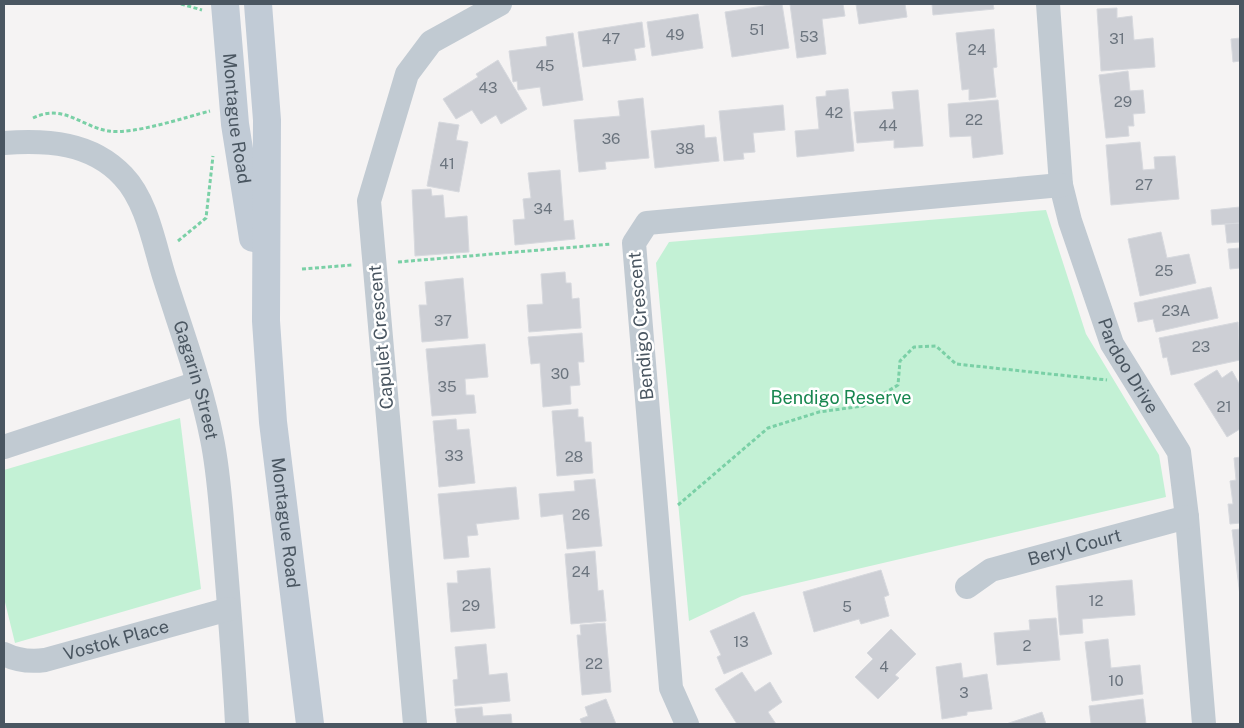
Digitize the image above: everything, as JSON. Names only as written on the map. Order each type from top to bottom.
[{"type":"main road","name":"Montague Road","points":[[225,4],[236,124],[266,320]]},
{"type":"main road","name":"Montague Road","points":[[258,4],[267,120],[266,320],[273,422],[310,724]]},
{"type":"street","name":"Capulet Crescent","points":[[415,724],[369,201],[407,74],[431,42],[500,4]]},
{"type":"street","name":"Pardoo Drive","points":[[1048,4],[1061,185],[1070,221],[1112,344],[1179,452],[1187,517],[1204,724]]},
{"type":"street","name":"Gagarin Street","points":[[4,143],[32,141],[72,145],[116,169],[124,177],[139,200],[198,383],[217,464],[230,609],[237,724]]},
{"type":"street","name":"Bendigo Crescent","points":[[687,724],[672,688],[634,242],[647,224],[1061,185]]},
{"type":"street","points":[[4,447],[198,383]]},
{"type":"street","name":"Beryl Court","points":[[966,587],[991,570],[1187,517]]},
{"type":"street","name":"Vostok Place","points":[[4,654],[15,659],[30,662],[45,660],[230,609]]},
{"type":"path","points":[[28,121],[44,113],[65,114],[110,131],[131,130],[219,109]]},
{"type":"path","points":[[159,259],[206,218],[214,148]]},
{"type":"path","points":[[302,269],[634,242]]},
{"type":"path","points":[[659,522],[768,428],[818,412],[863,406],[898,385],[900,361],[914,348],[936,346],[956,364],[1136,383]]},
{"type":"green space","name":"Bendigo Reserve","points":[[1046,210],[1086,334],[1159,455],[1166,497],[742,596],[689,621],[656,263],[669,242]]},
{"type":"green space","points":[[180,418],[201,589],[15,643],[4,598],[4,470]]},
{"type":"building","points":[[782,4],[789,48],[732,57],[725,12]]},
{"type":"building","points":[[790,4],[843,4],[845,16],[822,19],[826,54],[797,58]]},
{"type":"building","points":[[856,4],[905,4],[907,17],[859,24]]},
{"type":"building","points":[[932,4],[993,4],[994,9],[933,15]]},
{"type":"building","points":[[1117,8],[1117,18],[1132,16],[1134,40],[1153,38],[1155,67],[1101,71],[1097,9]]},
{"type":"building","points":[[698,14],[703,48],[652,56],[647,22]]},
{"type":"building","points":[[642,22],[645,47],[634,49],[636,60],[583,67],[578,32]]},
{"type":"building","points":[[994,29],[997,67],[993,68],[996,97],[969,100],[969,89],[962,90],[956,33]]},
{"type":"building","points":[[573,33],[583,100],[543,106],[540,87],[518,90],[517,81],[513,82],[509,51],[547,46],[546,37]]},
{"type":"building","points":[[1240,38],[1240,61],[1233,62],[1231,39]]},
{"type":"building","points":[[498,60],[527,109],[501,124],[496,115],[481,124],[472,110],[456,119],[443,99],[478,77],[476,74]]},
{"type":"building","points":[[1128,71],[1130,91],[1143,90],[1145,113],[1133,114],[1134,126],[1128,126],[1129,136],[1106,138],[1099,75]]},
{"type":"building","points":[[848,89],[854,151],[797,157],[795,131],[819,129],[816,97],[826,96],[826,91]]},
{"type":"building","points":[[918,90],[923,146],[894,148],[894,140],[857,143],[854,112],[894,109],[892,92]]},
{"type":"building","points":[[643,98],[649,158],[605,162],[606,169],[579,172],[574,120],[620,116],[618,101]]},
{"type":"building","points":[[998,100],[1003,154],[973,158],[971,136],[950,137],[948,104]]},
{"type":"building","points":[[783,105],[785,130],[753,133],[755,152],[743,153],[744,159],[724,161],[719,111]]},
{"type":"building","points":[[439,122],[459,125],[456,140],[468,142],[459,192],[427,186]]},
{"type":"building","points":[[704,125],[705,138],[716,137],[719,161],[655,168],[651,131]]},
{"type":"building","points":[[1140,142],[1143,170],[1155,169],[1154,157],[1175,156],[1179,199],[1111,205],[1106,145]]},
{"type":"building","points":[[560,170],[564,221],[573,220],[575,239],[515,245],[513,220],[525,219],[523,199],[531,198],[528,173]]},
{"type":"building","points":[[431,189],[432,196],[443,195],[445,218],[467,216],[469,252],[415,256],[412,190]]},
{"type":"building","points":[[1240,207],[1240,223],[1212,225],[1211,210]]},
{"type":"building","points":[[1240,223],[1240,242],[1227,243],[1225,224]]},
{"type":"building","points":[[1161,232],[1167,258],[1189,254],[1196,283],[1140,296],[1128,239]]},
{"type":"building","points":[[1240,248],[1240,268],[1230,269],[1228,249]]},
{"type":"building","points":[[565,272],[566,283],[571,283],[572,299],[579,298],[581,328],[529,332],[527,305],[543,304],[541,274]]},
{"type":"building","points":[[463,278],[468,338],[422,342],[419,305],[427,305],[425,282]]},
{"type":"building","points":[[1211,287],[1218,318],[1156,332],[1153,319],[1138,322],[1134,303]]},
{"type":"building","points":[[1238,322],[1240,360],[1171,375],[1167,357],[1163,358],[1159,338]]},
{"type":"building","points":[[582,333],[584,362],[578,362],[580,385],[570,386],[571,404],[543,407],[540,363],[531,364],[528,337]]},
{"type":"building","points":[[485,344],[488,377],[465,379],[466,395],[474,395],[476,413],[432,416],[426,349]]},
{"type":"building","points":[[1217,370],[1222,378],[1232,371],[1240,385],[1240,429],[1227,437],[1194,384]]},
{"type":"building","points":[[578,409],[578,417],[583,417],[585,442],[591,442],[593,473],[557,476],[552,411]]},
{"type":"building","points":[[456,419],[457,430],[469,429],[475,483],[439,487],[433,421]]},
{"type":"building","points":[[1240,457],[1240,523],[1230,524],[1228,504],[1233,504],[1230,481],[1236,480],[1234,458]]},
{"type":"building","points":[[595,479],[602,546],[567,549],[563,514],[541,517],[539,494],[575,491],[574,481]]},
{"type":"building","points":[[516,487],[519,519],[476,524],[478,535],[467,536],[469,557],[444,559],[438,494]]},
{"type":"building","points":[[1240,529],[1240,596],[1232,530]]},
{"type":"building","points":[[595,551],[598,591],[603,590],[606,621],[571,624],[565,554]]},
{"type":"building","points":[[490,568],[495,628],[451,632],[447,583],[458,583],[457,571]]},
{"type":"building","points":[[881,570],[889,595],[884,597],[889,616],[861,624],[859,619],[814,632],[803,592]]},
{"type":"building","points":[[1132,580],[1135,615],[1082,619],[1083,633],[1060,635],[1056,586]]},
{"type":"building","points":[[754,612],[772,654],[724,674],[717,657],[721,655],[710,631]]},
{"type":"building","points":[[1056,618],[1060,660],[997,665],[994,633],[1030,630],[1029,620]]},
{"type":"building","points":[[605,623],[611,692],[582,695],[577,635],[581,635],[580,625]]},
{"type":"building","points":[[891,629],[916,654],[895,675],[899,678],[878,699],[855,677],[873,659],[867,653]]},
{"type":"building","points":[[1108,639],[1111,668],[1140,665],[1143,694],[1092,701],[1085,642]]},
{"type":"building","points":[[486,644],[489,675],[507,673],[510,701],[455,706],[453,680],[458,679],[455,647]]},
{"type":"building","points":[[961,663],[963,678],[987,674],[992,709],[967,712],[967,715],[942,719],[936,667]]},
{"type":"building","points":[[742,672],[755,692],[770,682],[782,702],[768,712],[776,724],[737,724],[715,689]]},
{"type":"building","points":[[606,699],[616,724],[582,724],[580,719],[588,716],[585,707]]},
{"type":"building","points":[[1143,699],[1146,724],[1091,724],[1089,706]]},
{"type":"building","points":[[482,707],[483,716],[511,714],[512,724],[457,724],[455,709]]},
{"type":"building","points":[[1042,712],[1046,724],[1006,724]]}]
